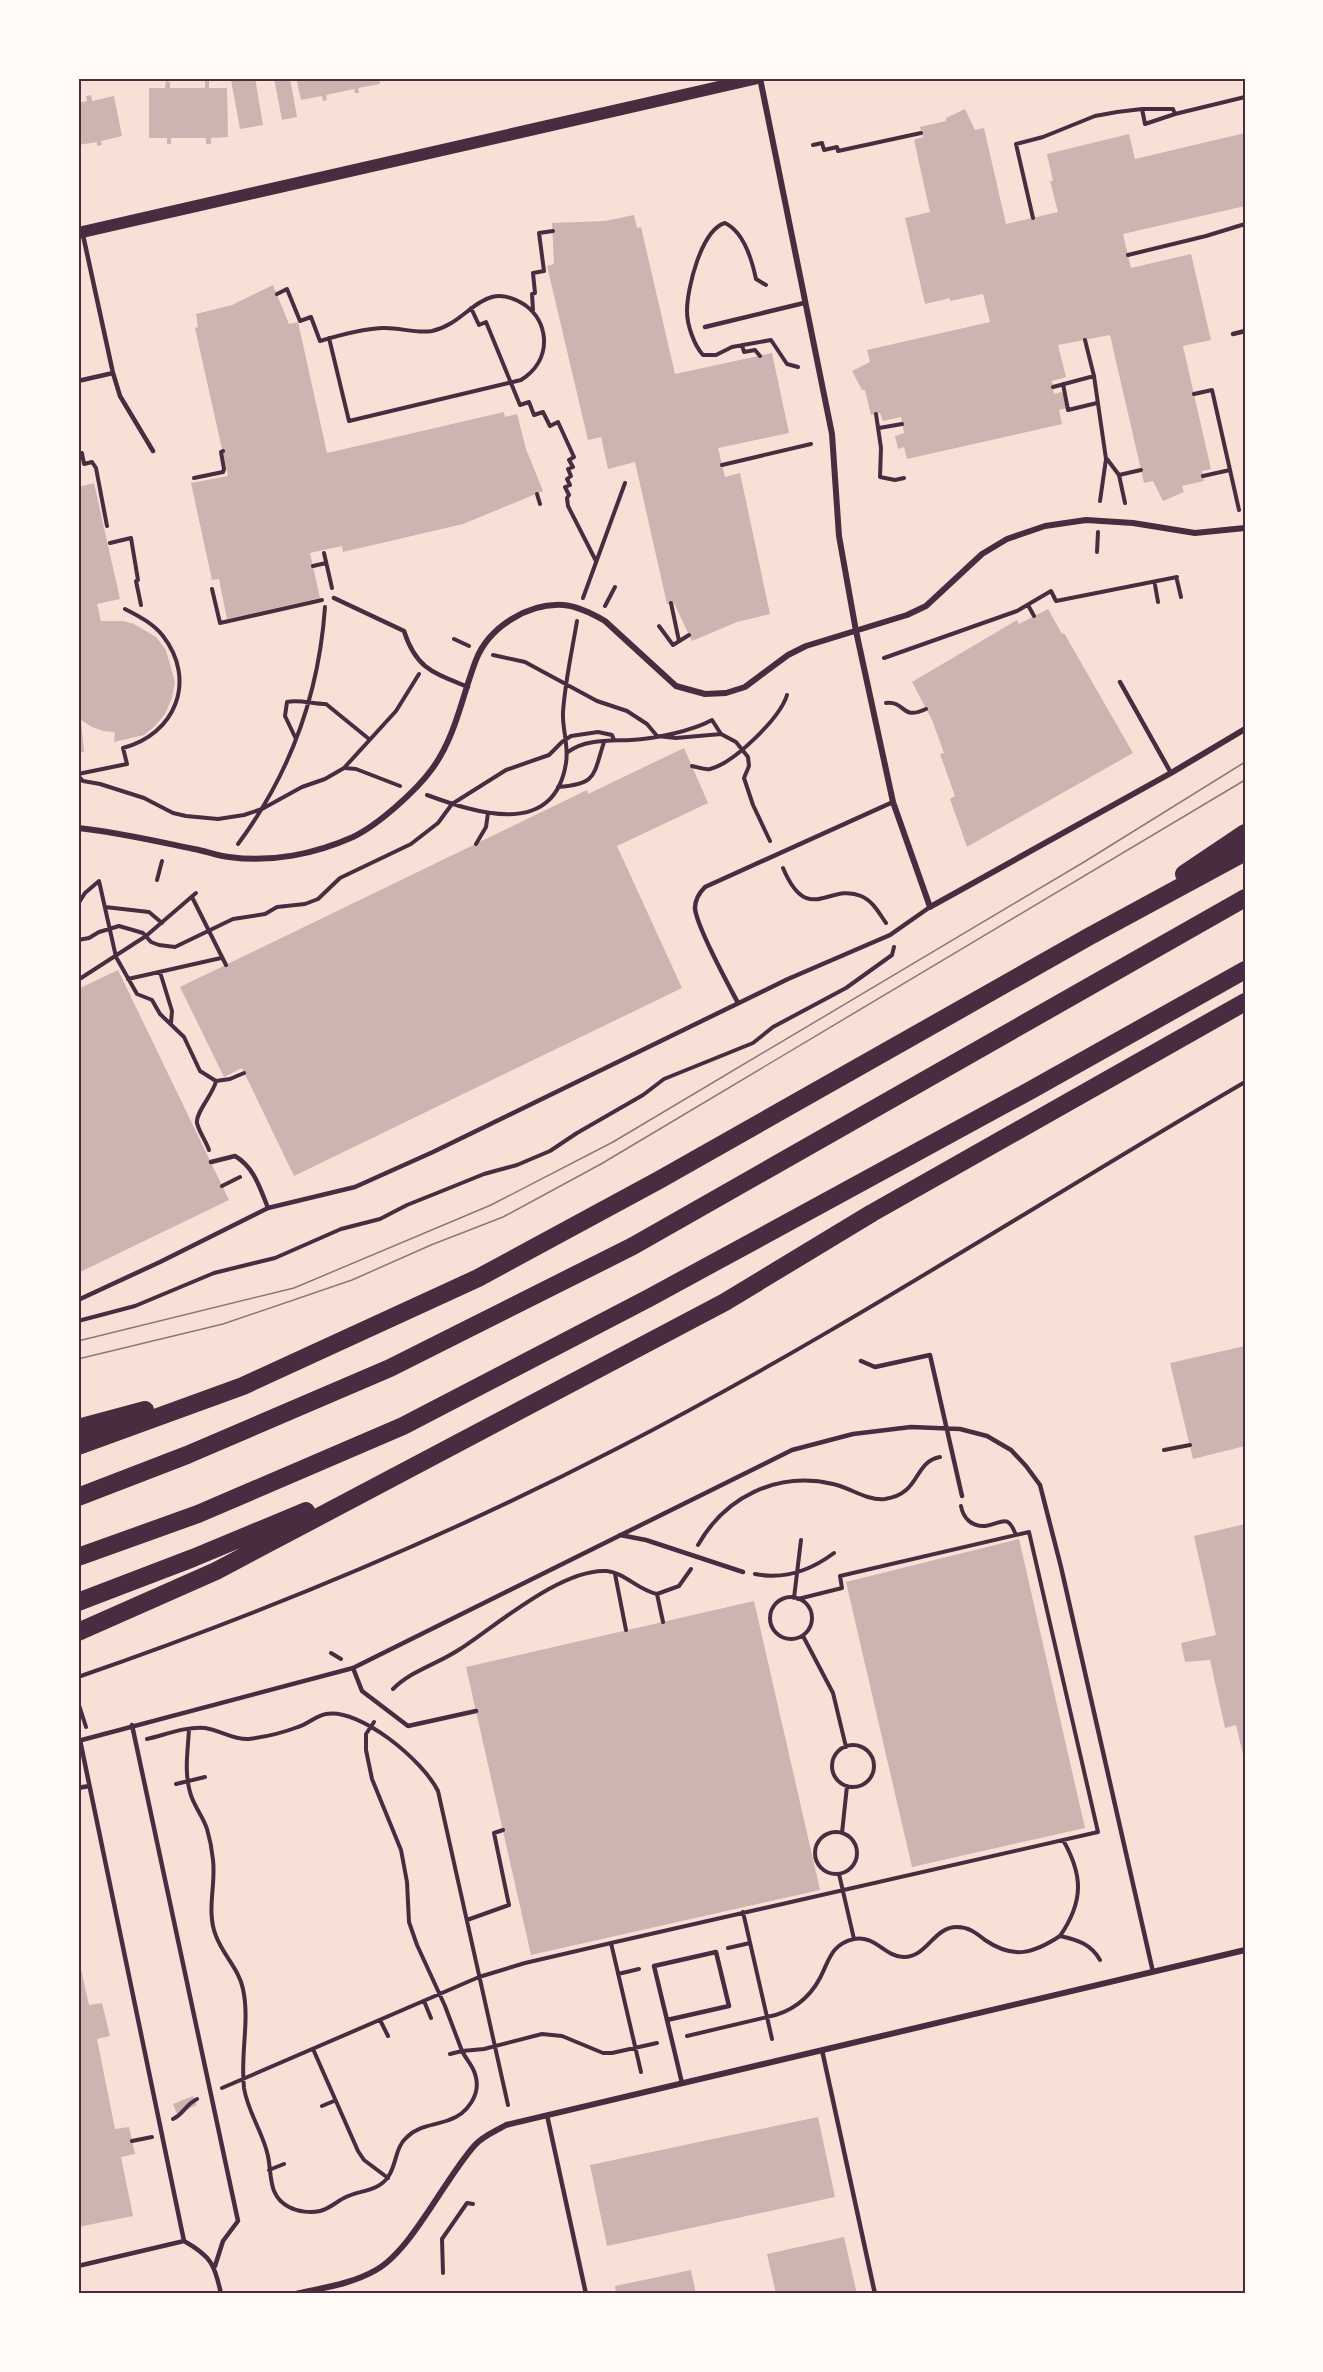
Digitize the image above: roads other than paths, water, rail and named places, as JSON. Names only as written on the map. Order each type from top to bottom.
[{"type":"highway","points":[[1090,936],[1245,833]]},
{"type":"highway","points":[[78,1446],[243,1386],[478,1278],[659,1180],[1090,936],[1245,852]]},
{"type":"highway","points":[[78,1497],[187,1455],[390,1368],[622,1252],[1245,898]]},
{"type":"highway","points":[[78,1557],[198,1514],[403,1426],[680,1281],[1031,1090],[1245,970]]},
{"type":"highway","points":[[78,1632],[216,1571],[725,1302],[872,1214],[1245,1002]]},
{"type":"highway","points":[[1126,1069],[1245,1015]]},
{"type":"highway","points":[[78,1428],[243,1386]]},
{"type":"highway","points":[[78,1602],[193,1558],[410,1467]]},
{"type":"main road","points":[[80,232],[759,78]]},
{"type":"street","points":[[759,78],[832,434],[839,536],[856,631],[893,802],[930,907],[1171,773],[1245,729]]},
{"type":"street","points":[[78,828],[111,831],[228,857],[269,859],[318,850],[355,836],[398,806],[432,769],[450,736],[476,659],[492,636],[517,616],[545,607],[572,606],[605,621],[676,686],[705,694],[726,693],[745,687],[788,655],[806,646],[907,615],[926,606],[982,554],[1007,539],[1045,526],[1086,520],[1195,533],[1245,528]]},
{"type":"street","points":[[296,2294],[354,2280],[375,2271],[389,2260],[408,2239],[477,2142],[506,2125],[1245,1950]]},
{"type":"lane","points":[[80,232],[120,396],[153,451]]},
{"type":"lane","points":[[705,327],[804,303]]},
{"type":"lane","points":[[1233,334],[1245,331]]},
{"type":"lane","points":[[78,381],[113,373]]},
{"type":"lane","points":[[334,598],[404,631],[413,655],[421,664],[433,672],[468,687]]},
{"type":"lane","points":[[1120,682],[1171,773]]},
{"type":"lane","points":[[738,1003],[701,925],[695,909],[697,896],[705,887],[893,802]]},
{"type":"lane","points":[[78,1300],[268,1208],[355,1187],[433,1152],[788,979],[890,935],[930,907]]},
{"type":"lane","points":[[211,1162],[235,1156],[246,1162],[268,1208]]},
{"type":"lane","points":[[861,1360],[875,1367],[930,1355],[962,1496]]},
{"type":"lane","points":[[184,2241],[79,1741],[132,1725],[353,1668],[792,1450],[854,1434],[910,1427],[960,1429],[987,1436],[1011,1450],[1040,1485],[1064,1578],[1153,1972]]},
{"type":"lane","points":[[620,1535],[646,1540],[742,1572]]},
{"type":"lane","points":[[353,1668],[362,1691],[408,1726],[476,1711]]},
{"type":"lane","points":[[132,1725],[238,2222],[223,2241],[215,2266],[221,2294]]},
{"type":"lane","points":[[78,1788],[89,1786]]},
{"type":"lane","points":[[667,2020],[729,2006],[716,1952],[654,1966],[681,2083]]},
{"type":"lane","points":[[822,2050],[874,2294]]},
{"type":"lane","points":[[547,2115],[586,2294]]},
{"type":"lane","points":[[78,2266],[184,2241],[197,2248],[215,2266]]},
{"type":"tram line","points":[[78,1341],[294,1288],[491,1205],[613,1142],[1084,862],[1245,762]]},
{"type":"tram line","points":[[78,1359],[223,1324],[352,1280],[431,1245],[503,1217],[601,1164],[1245,780]]}]
